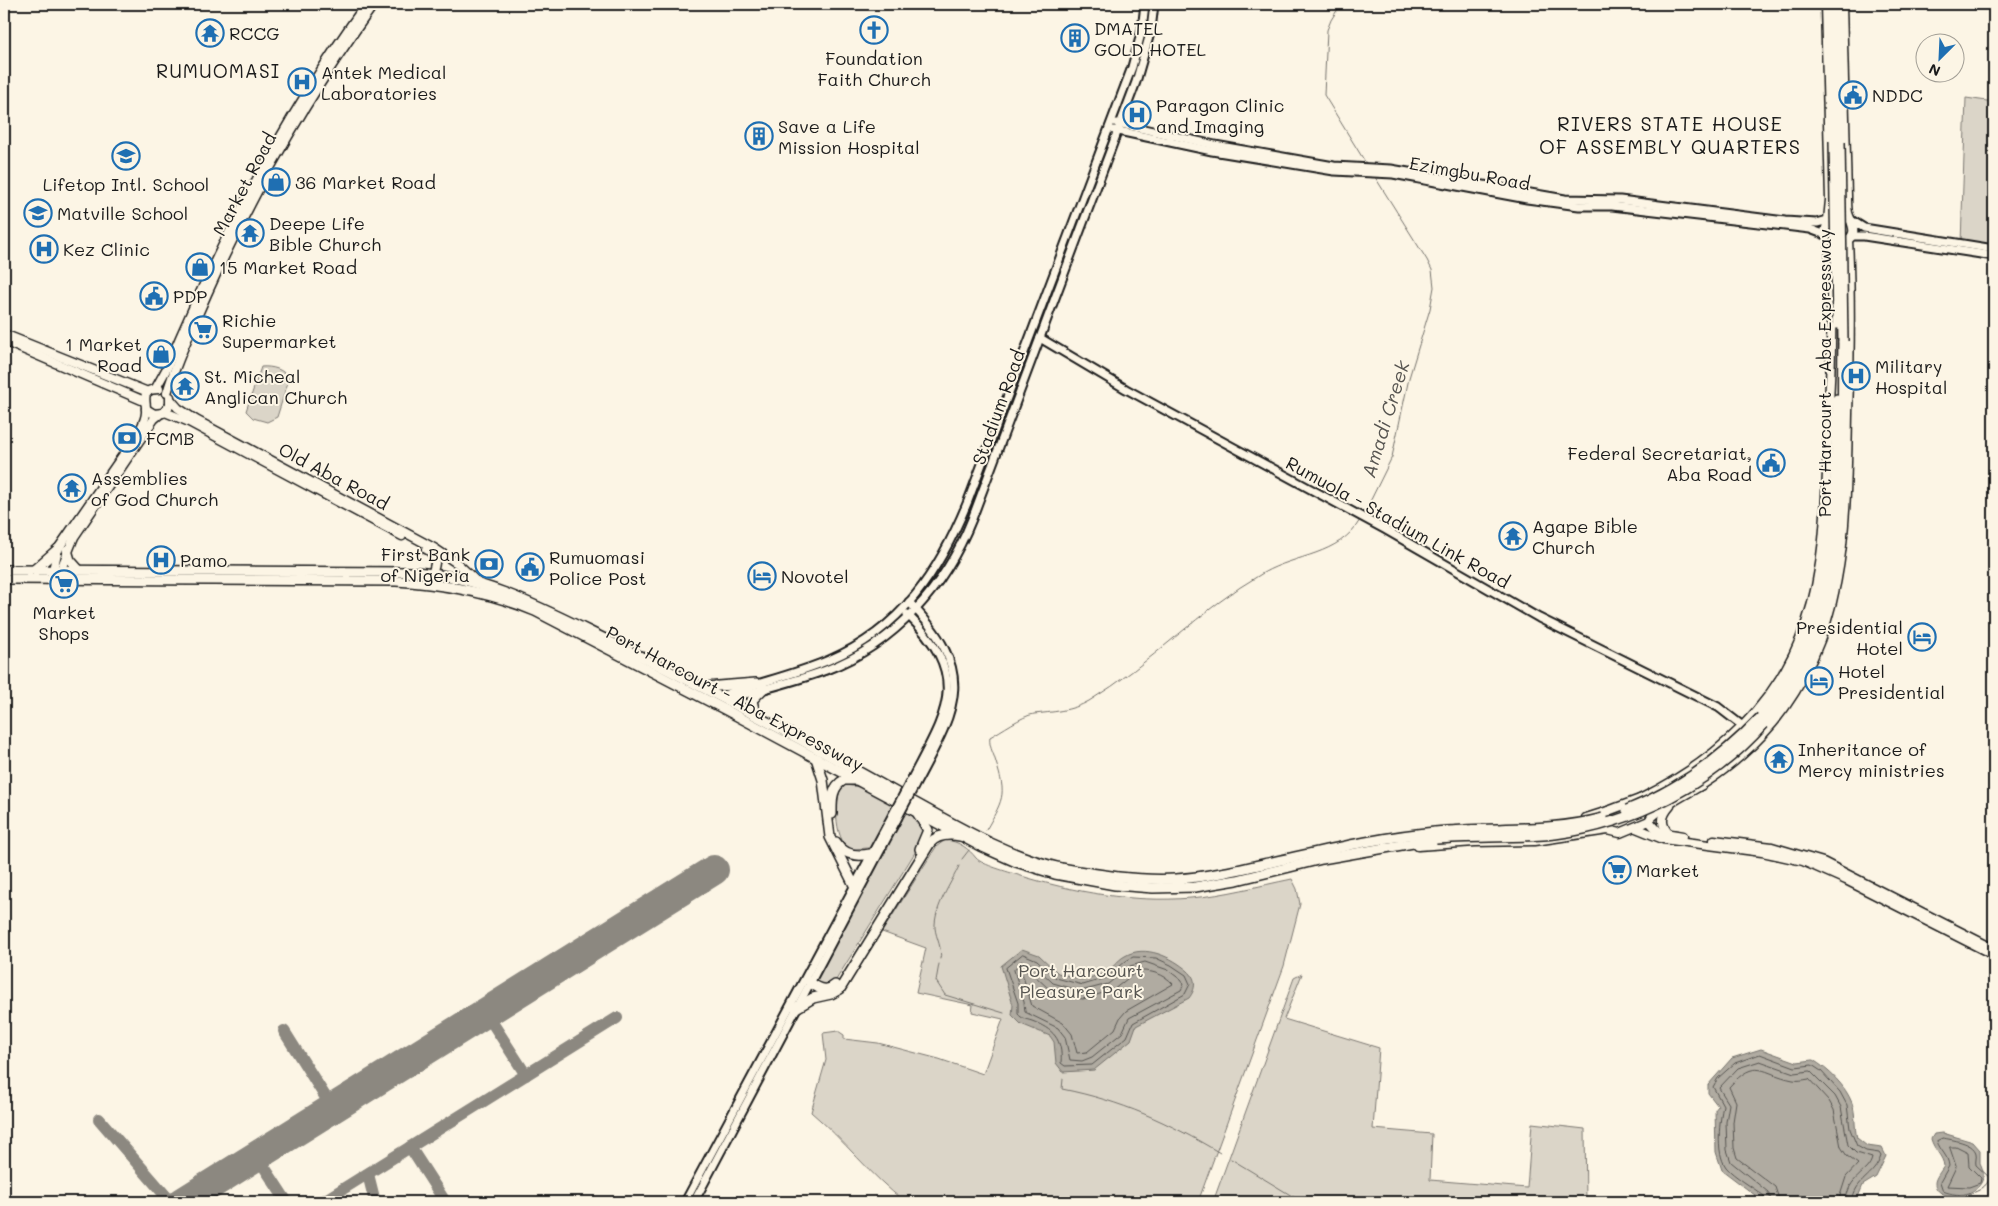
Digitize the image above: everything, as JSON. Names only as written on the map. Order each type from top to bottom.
[{"type":"highway","name":"Port Harcourt - Aba Expressway","points":[[1759,718],[1797,678],[1817,633],[1827,603],[1839,537],[1843,430],[1832,4]]},
{"type":"highway","name":"Port Harcourt - Aba Expressway","points":[[1837,141],[1838,4]]},
{"type":"highway","name":"Port Harcourt - Aba Expressway","points":[[1759,718],[1789,678],[1800,658],[1821,598],[1829,549],[1840,341]]},
{"type":"highway","points":[[34,570],[62,550],[79,570]]},
{"type":"highway","name":"Port Harcourt - Aba Expressway","points":[[4,570],[34,570],[55,575],[79,570],[432,573],[479,584],[537,604],[703,687],[983,839],[1023,856],[1060,868],[1150,880],[1178,879],[1236,871],[1359,844],[1436,835]]},
{"type":"highway","name":"Port Harcourt - Aba Expressway","points":[[4,578],[55,575],[429,583],[494,596],[535,611],[964,837],[1016,862],[1055,874],[1101,884],[1152,888],[1216,884],[1436,835]]},
{"type":"highway","points":[[1801,681],[1817,633]]},
{"type":"highway","points":[[703,687],[756,683]]},
{"type":"highway","points":[[755,715],[752,700],[764,688]]},
{"type":"highway","points":[[1436,835],[1557,827],[1618,813],[1661,795],[1699,773],[1734,744],[1759,718]]},
{"type":"highway","points":[[816,758],[823,780],[830,837],[846,865],[854,885]]},
{"type":"highway","points":[[858,781],[844,780],[835,789],[832,799],[832,827],[836,843],[842,850],[859,856],[870,854]]},
{"type":"highway","points":[[810,982],[816,987],[824,989],[830,989],[836,984],[922,846],[928,830],[914,810]]},
{"type":"highway","points":[[796,1008],[813,998],[831,994],[840,989],[934,839],[945,835],[964,837]]},
{"type":"main road","name":"Market Road","points":[[156,388],[168,368],[224,239],[260,170],[308,88],[366,4]]},
{"type":"main road","name":"Market Road","points":[[169,397],[194,325],[249,205],[280,146],[312,94],[374,4]]},
{"type":"main road","name":"Stadium Road","points":[[724,698],[756,683],[830,659],[864,641],[902,610],[941,561],[960,520],[1111,125],[1138,48],[1145,4]]},
{"type":"main road","name":"Stadium Road","points":[[724,698],[764,688],[839,664],[873,645],[917,610],[948,568],[964,538],[1119,128],[1143,62],[1151,30],[1154,4]]},
{"type":"main road","points":[[1359,844],[1373,838],[1428,829],[1548,823],[1592,816],[1608,811],[1640,799],[1697,768],[1744,727],[1759,718],[1796,650],[1806,624],[1820,562],[1832,347],[1828,237],[1825,229],[1830,200],[1825,4]]},
{"type":"main road","points":[[1371,850],[1460,842],[1535,841],[1608,830],[1620,834],[1636,828],[1722,771],[1746,751],[1773,723],[1801,681],[1832,607],[1844,541],[1850,345],[1850,238],[1854,228],[1848,212],[1847,196],[1842,4]]},
{"type":"main road","name":"Ezimgbu Road","points":[[1111,125],[1212,151],[1334,171],[1378,170],[1565,199],[1620,200],[1785,221],[1817,223],[1828,220]]},
{"type":"main road","name":"Ezimgbu Road","points":[[1378,170],[1536,200],[1579,206],[1612,206],[1810,229],[1828,237]]},
{"type":"main road","points":[[1828,220],[1834,216],[1841,215],[1864,228],[1994,249]]},
{"type":"main road","points":[[1828,237],[1837,243],[1850,238],[1864,236],[1994,256]]},
{"type":"main road","points":[[4,334],[148,392],[156,388],[169,397],[163,413],[154,419],[80,528],[62,550]]},
{"type":"main road","name":"Rumuola - Stadium Link Road","points":[[1040,338],[1126,389],[1362,517],[1539,618],[1718,707],[1744,727]]},
{"type":"main road","points":[[4,341],[145,405],[154,414],[163,413]]},
{"type":"main road","points":[[55,575],[62,550],[139,432],[148,392]]},
{"type":"main road","name":"Old Aba Road","points":[[169,397],[184,412],[196,420],[434,548],[458,564],[479,584]]},
{"type":"main road","name":"Old Aba Road","points":[[163,413],[187,421],[430,551],[436,561],[429,583]]},
{"type":"main road","points":[[694,1202],[894,818],[947,722],[955,690],[949,659],[938,639],[909,602]]},
{"type":"main road","points":[[902,610],[938,650],[946,671],[948,687],[947,703],[940,724],[912,786]]},
{"type":"main road","points":[[1640,799],[1651,805],[1650,820],[1658,832],[1772,847],[1823,862],[1994,949]]},
{"type":"main road","points":[[1670,835],[1663,827],[1663,816],[1675,802]]},
{"type":"main road","points":[[1608,811],[1604,822],[1608,830]]},
{"type":"main road","points":[[685,1202],[870,854],[894,818]]},
{"type":"main road","points":[[1636,828],[1663,839],[1762,852],[1803,861],[1846,880],[1994,955]]},
{"type":"green space","points":[[1966,98],[1994,102],[1994,248],[1961,243]]},
{"type":"green space","points":[[261,367],[277,369],[289,379],[277,417],[267,422],[253,418],[246,411]]},
{"type":"green space","points":[[845,785],[860,787],[894,805],[874,844],[869,848],[850,849],[844,844],[840,836],[837,806],[841,789]]},
{"type":"green space","points":[[906,810],[924,826],[922,841],[836,980],[828,985],[820,984],[816,979]]},
{"type":"green space","name":"Port Harcourt Pleasure Park","points":[[945,840],[959,844],[979,861],[990,866],[1039,881],[1103,895],[1147,899],[1204,897],[1292,879],[1297,889],[1300,904],[1284,966],[1198,1202],[905,1202],[892,1192],[811,1112],[826,1060],[823,1033],[838,1031],[844,1035],[844,1039],[878,1043],[939,1059],[983,1074],[1003,1019],[972,1012],[973,1005],[916,993],[926,948],[882,932],[936,847]]},
{"type":"green space","points":[[1302,974],[1284,1019],[1379,1048],[1373,1129],[1432,1134],[1430,1180],[1527,1188],[1532,1123],[1585,1129],[1586,1202],[1213,1202],[1294,978]]},
{"type":"water","points":[[1022,949],[1039,955],[1058,973],[1083,980],[1107,972],[1122,958],[1133,953],[1141,951],[1150,952],[1166,957],[1182,966],[1193,977],[1194,988],[1189,998],[1136,1026],[1131,1040],[1094,1070],[1063,1072],[1056,1063],[1054,1042],[1050,1036],[1021,1024],[1012,1015],[1013,1005],[1001,966]]},
{"type":"water","points":[[1761,1049],[1797,1062],[1813,1060],[1825,1068],[1841,1084],[1849,1097],[1855,1116],[1857,1138],[1867,1146],[1882,1148],[1886,1156],[1876,1177],[1863,1185],[1856,1202],[1764,1202],[1722,1170],[1716,1152],[1715,1110],[1718,1106],[1708,1093],[1708,1085],[1732,1058]]},
{"type":"water","points":[[1943,1133],[1973,1142],[1980,1150],[1980,1163],[1983,1175],[1981,1184],[1974,1190],[1954,1196],[1938,1190],[1935,1181],[1944,1166],[1931,1139],[1934,1134]]},
{"type":"waterway","name":"Amadi Creek","points":[[1341,4],[1327,30],[1324,95],[1367,165]]},
{"type":"waterway","name":"Amadi Creek","points":[[1364,514],[1392,457],[1409,378],[1430,309],[1434,287],[1432,270],[1427,260],[1375,177]]},
{"type":"waterway","name":"Amadi Creek","points":[[986,830],[997,809],[1002,794],[1001,779],[990,746],[990,737],[1029,715],[1069,709],[1089,701],[1112,686],[1240,587],[1276,567],[1329,548],[1351,532],[1360,520]]},
{"type":"waterway","name":"Amadi Creek","points":[[962,859],[969,850]]},
{"type":"waterway","name":"Amadi Creek","points":[[940,959],[941,951],[935,928],[935,920],[940,904],[959,866]]},
{"type":"waterway","name":"Amadi Creek","points":[[939,964],[936,981],[945,995],[1004,1013]]},
{"type":"waterway","name":"Amadi Creek","points":[[1063,1079],[1062,1089],[1125,1106],[1163,1122],[1220,1153]]},
{"type":"waterway","name":"Amadi Creek","points":[[1231,1159],[1302,1202]]},
{"type":"taxiway","points":[[486,1013],[526,1075]]},
{"type":"taxiway","points":[[322,1202],[617,1018]]},
{"type":"taxiway","points":[[284,1031],[333,1109]]},
{"type":"taxiway","points":[[99,1119],[171,1202]]},
{"type":"taxiway","points":[[410,1147],[444,1200]]},
{"type":"taxiway","points":[[257,1156],[287,1202]]},
{"type":"taxiway","points":[[368,1174],[375,1202]]},
{"type":"runway","points":[[183,1202],[714,870]]},
{"type":"place","name":"Foundation Faith Church","points":[[874,30]]},
{"type":"place","name":"RCCG","points":[[210,33]]},
{"type":"place","name":"DMATEL GOLD HOTEL","points":[[1075,38]]},
{"type":"place","name":"Antek Medical Laboratories","points":[[302,82]]},
{"type":"place","name":"NDDC","points":[[1853,95]]},
{"type":"place","name":"Paragon Clinic and Imaging","points":[[1137,115]]},
{"type":"place","name":"Save a Life Mission Hospital","points":[[759,136]]},
{"type":"place","name":"Lifetop Intl. School","points":[[126,156]]},
{"type":"place","name":"36 Market Road","points":[[276,182]]},
{"type":"place","name":"Matville School","points":[[38,213]]},
{"type":"place","name":"Deepe Life Bible Church","points":[[250,233]]},
{"type":"place","name":"Kez Clinic","points":[[44,249]]},
{"type":"place","name":"15 Market Road","points":[[200,267]]},
{"type":"place","name":"PDP","points":[[154,296]]},
{"type":"place","name":"Richie Supermarket","points":[[203,330]]},
{"type":"place","name":"1 Market Road","points":[[161,354]]},
{"type":"place","name":"Military Hospital","points":[[1856,376]]},
{"type":"place","name":"St. Micheal Anglican Church","points":[[185,386]]},
{"type":"place","name":"FCMB","points":[[127,438]]},
{"type":"place","name":"Federal Secretariat, Aba Road","points":[[1771,463]]},
{"type":"place","name":"Assemblies of God Church","points":[[72,488]]},
{"type":"place","name":"Agape Bible Church","points":[[1513,536]]},
{"type":"place","name":"Pamo","points":[[161,560]]},
{"type":"place","name":"First Bank of Nigeria","points":[[489,564]]},
{"type":"place","name":"Rumuomasi Police Post","points":[[530,567]]},
{"type":"place","name":"Novotel","points":[[762,576]]},
{"type":"place","name":"Market Shops","points":[[64,584]]},
{"type":"place","name":"Presidential Hotel","points":[[1922,637]]},
{"type":"place","name":"Hotel Presidential","points":[[1819,681]]},
{"type":"place","name":"Inheritance of Mercy ministries","points":[[1779,759]]},
{"type":"place","name":"Market","points":[[1617,870]]},
{"type":"district","name":"RUMUOMASI","points":[[218,70]]},
{"type":"district","name":"RIVERS STATE HOUSE OF ASSEMBLY QUARTERS","points":[[1670,134]]}]
